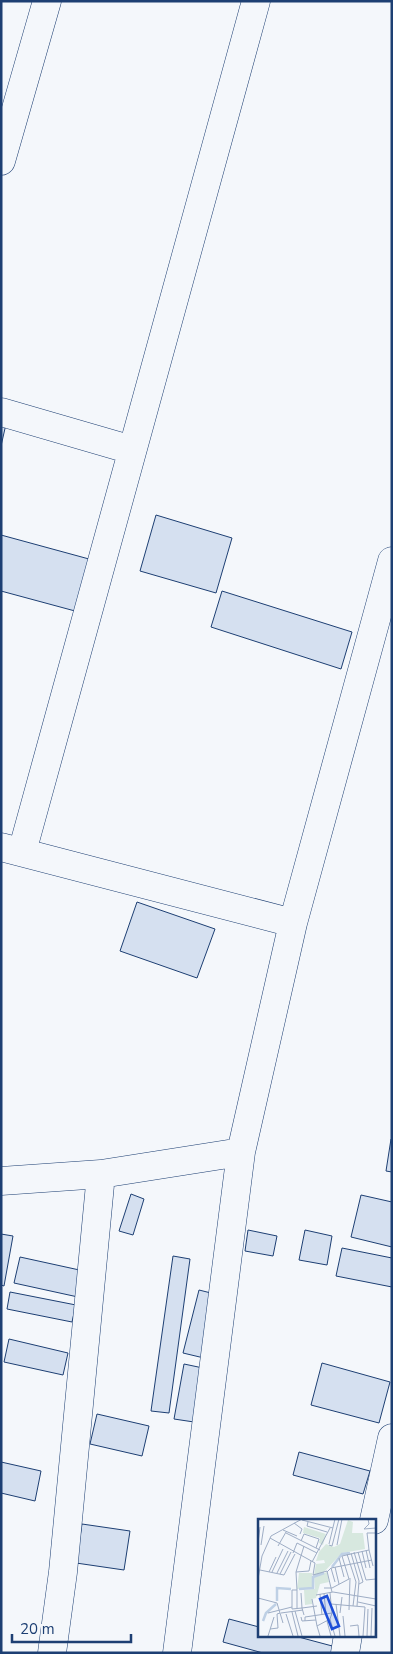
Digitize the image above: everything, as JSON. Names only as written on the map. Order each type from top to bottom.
[{"type":"street","points":[[1,161],[47,1]]},
{"type":"street","points":[[256,1],[132,450],[12,849],[293,924]]},
{"type":"street","points":[[1,412],[132,450]]},
{"type":"street","points":[[177,1653],[241,1152],[293,924],[392,561]]},
{"type":"street","points":[[1,1181],[101,1174],[241,1152]]},
{"type":"street","points":[[52,1653],[63,1572],[101,1174]]},
{"type":"street","points":[[374,1519],[392,1438]]},
{"type":"street","points":[[345,1653],[348,1636]]},
{"type":"building","points":[[1,423],[6,424],[1,446]]},
{"type":"building","points":[[156,515],[232,538],[216,593],[140,571]]},
{"type":"building","points":[[1,535],[89,559],[75,611],[1,591]]},
{"type":"building","points":[[222,591],[352,632],[341,669],[211,627]]},
{"type":"building","points":[[137,902],[215,929],[197,978],[120,951]]},
{"type":"building","points":[[392,1139],[392,1172],[386,1171]]},
{"type":"building","points":[[131,1194],[144,1199],[133,1235],[119,1231]]},
{"type":"building","points":[[361,1195],[392,1202],[392,1247],[351,1237]]},
{"type":"building","points":[[248,1230],[277,1236],[273,1256],[245,1251]]},
{"type":"building","points":[[305,1230],[332,1236],[327,1265],[299,1260]]},
{"type":"building","points":[[1,1234],[13,1236],[4,1286],[1,1285]]},
{"type":"building","points":[[342,1248],[392,1258],[392,1287],[336,1276]]},
{"type":"building","points":[[173,1256],[190,1259],[169,1413],[151,1411]]},
{"type":"building","points":[[20,1257],[84,1271],[78,1297],[14,1283]]},
{"type":"building","points":[[199,1290],[219,1295],[204,1358],[183,1353]]},
{"type":"building","points":[[10,1292],[76,1305],[72,1322],[7,1309]]},
{"type":"building","points":[[9,1339],[68,1353],[63,1375],[4,1362]]},
{"type":"building","points":[[322,1363],[390,1382],[379,1423],[311,1405]]},
{"type":"building","points":[[184,1364],[203,1368],[194,1422],[174,1419]]},
{"type":"building","points":[[97,1414],[149,1426],[142,1456],[90,1444]]},
{"type":"building","points":[[299,1452],[370,1471],[363,1494],[293,1475]]},
{"type":"building","points":[[1,1462],[41,1471],[35,1501],[1,1493]]},
{"type":"building","points":[[82,1524],[130,1531],[124,1570],[76,1563]]},
{"type":"building","points":[[229,1619],[258,1627],[258,1636],[295,1636],[336,1647],[335,1653],[263,1653],[223,1642]]}]
